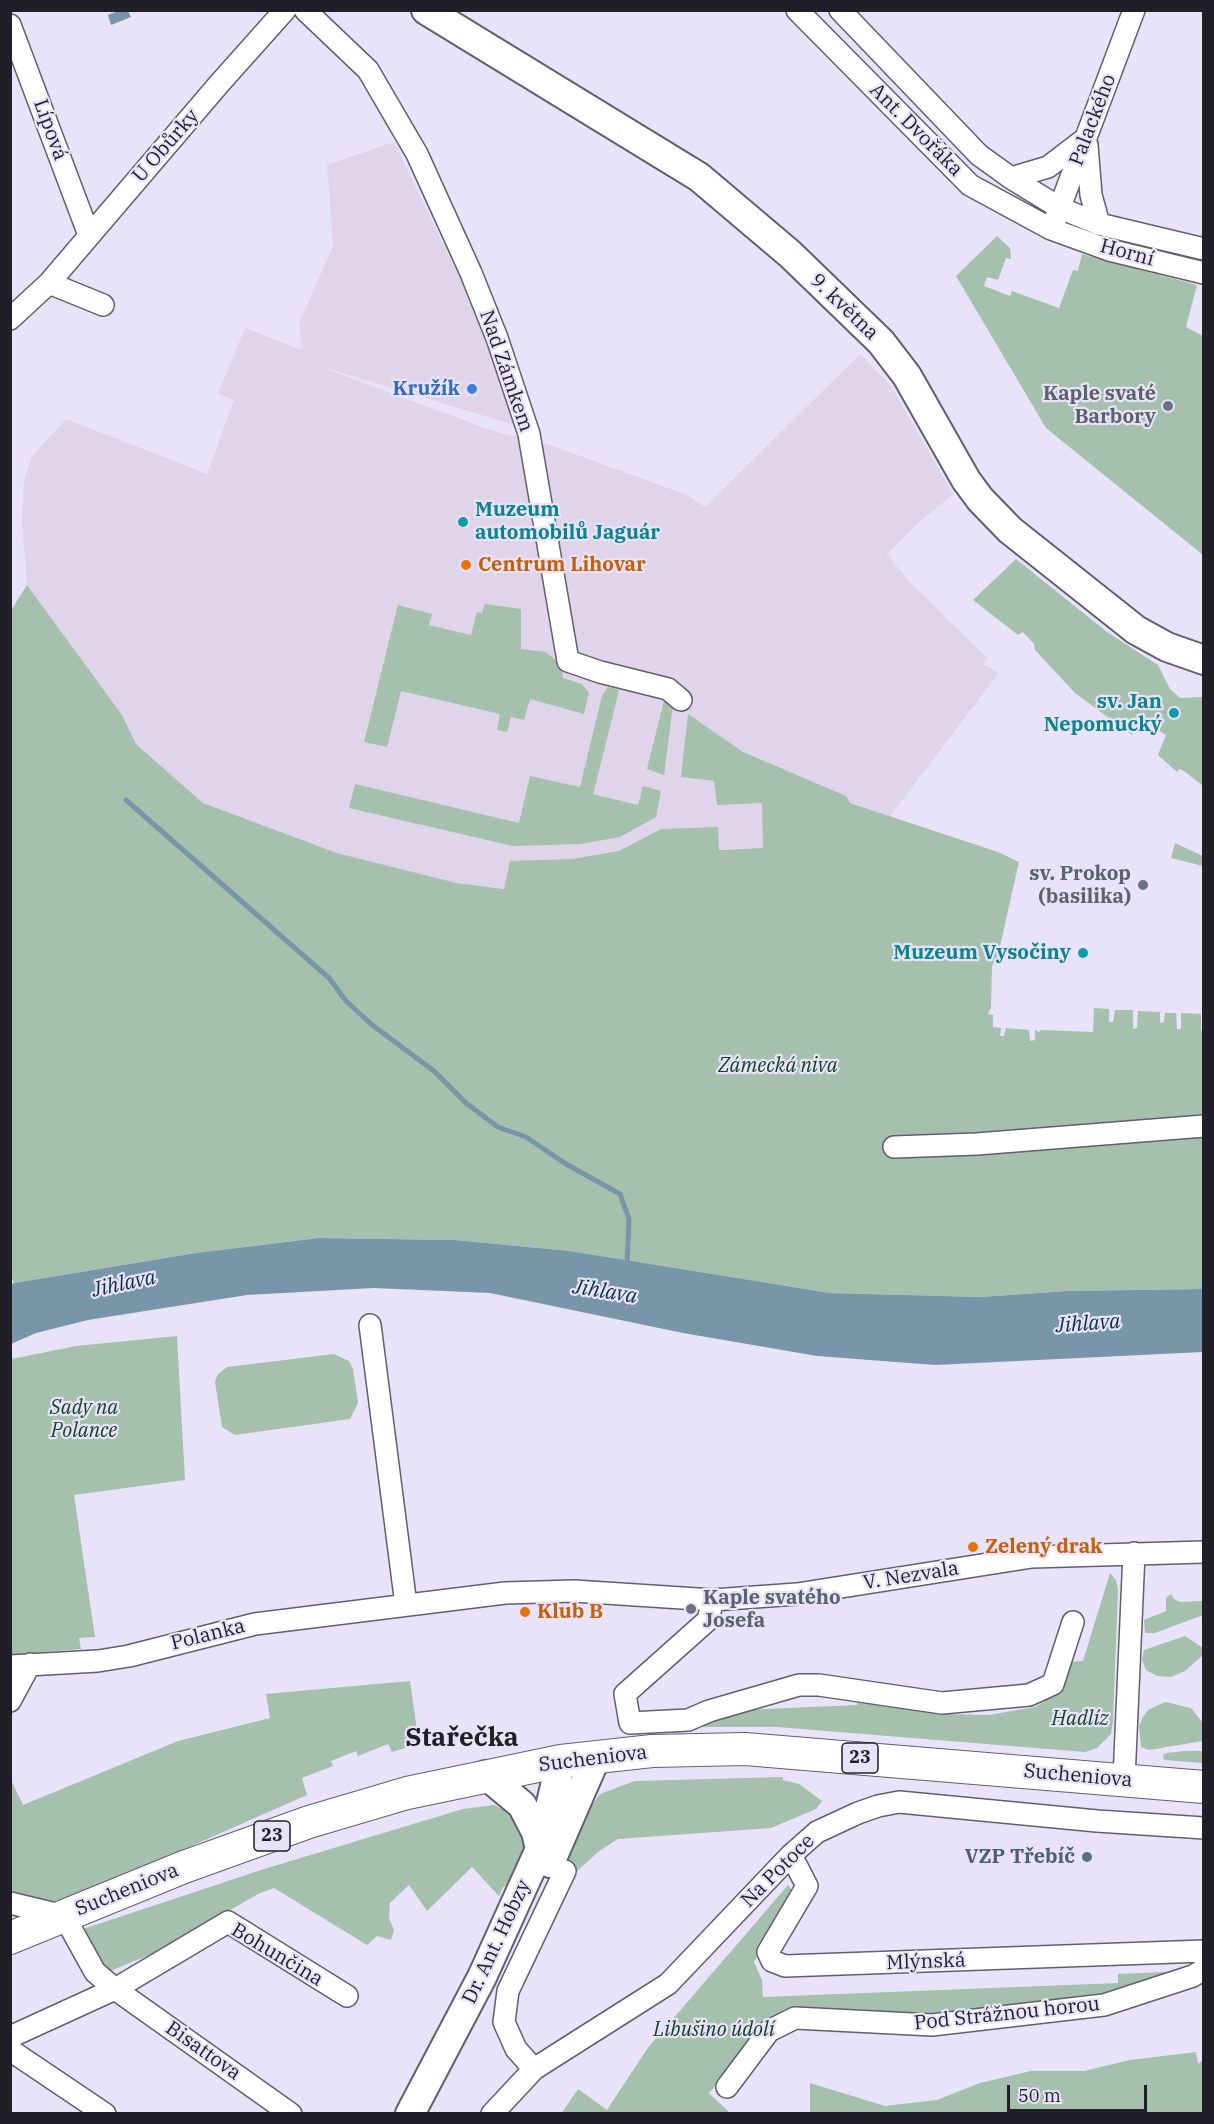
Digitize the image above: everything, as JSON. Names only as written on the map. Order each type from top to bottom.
[{"type":"main road","name":"9. května","points":[[426,10],[699,177],[790,254],[881,342],[907,376],[966,480],[980,499],[1011,530],[1136,630],[1167,647],[1203,660]]},
{"type":"main road","name":"Sucheniova","points":[[10,1938],[183,1867],[309,1822],[407,1793],[561,1761],[652,1751],[746,1749],[1203,1787]]},
{"type":"main road","points":[[482,1977],[511,1946],[577,1804],[596,1757]]},
{"type":"main road","name":"Dr. Ant. Hobzy","points":[[410,2114],[482,1977],[540,1849],[561,1761]]},
{"type":"main road","points":[[486,1775],[522,1805],[536,1832],[540,1849]]},
{"type":"street","name":"U Obůrky","points":[[10,319],[49,283],[285,10]]},
{"type":"street","name":"Nad Zámkem","points":[[305,10],[368,70],[417,154],[471,273],[497,338],[529,434],[568,661],[600,672],[668,689],[681,700]]},
{"type":"street","name":"Ant. Dvořáka","points":[[796,10],[970,184],[1017,212],[1052,229]]},
{"type":"street","name":"Ant. Dvořáka","points":[[840,10],[979,154],[1011,178],[1060,208],[1098,224],[1203,249]]},
{"type":"street","name":"Palackého","points":[[1052,229],[1134,10]]},
{"type":"street","name":"Lípová","points":[[10,25],[89,236]]},
{"type":"street","points":[[1011,178],[1048,167],[1086,137]]},
{"type":"street","points":[[1086,137],[1090,195],[1098,224]]},
{"type":"street","name":"Horní","points":[[1052,229],[1109,250],[1203,273]]},
{"type":"street","points":[[49,283],[103,305]]},
{"type":"street","points":[[894,1147],[977,1144],[1203,1126]]},
{"type":"street","points":[[370,1325],[406,1605]]},
{"type":"street","name":"V. Nezvala","points":[[713,1600],[797,1594],[1032,1557],[1203,1552]]},
{"type":"street","points":[[1124,1779],[1134,1553]]},
{"type":"street","name":"Polanka","points":[[20,1665],[98,1661],[255,1624],[537,1590],[713,1600]]},
{"type":"street","points":[[713,1600],[708,1620],[625,1694],[630,1723],[688,1720],[720,1708],[800,1685],[819,1685],[933,1703],[1029,1695],[1053,1684],[1073,1622]]},
{"type":"street","points":[[10,1701],[20,1665]]},
{"type":"street","name":"Na Potoce","points":[[492,2114],[534,2069],[668,1984],[791,1855],[817,1832],[878,1806],[900,1802],[1097,1821],[1203,1828]]},
{"type":"street","name":"Mlýnská","points":[[791,1855],[807,1886],[768,1952],[768,1958],[777,1964],[873,1964],[1203,1951]]},
{"type":"street","name":"Dr. Ant. Hobzy","points":[[534,2069],[516,2049],[504,2022],[508,1991],[565,1871]]},
{"type":"street","points":[[10,1903],[64,1916]]},
{"type":"street","name":"Bisattova","points":[[64,1916],[106,1993],[291,2114]]},
{"type":"street","name":"Bohunčina","points":[[106,1993],[228,1922],[347,1996]]},
{"type":"street","name":"Pod Strážnou horou","points":[[727,2087],[769,2031],[795,2018],[932,2025],[1104,2005],[1193,1976],[1203,1969]]},
{"type":"street","points":[[10,2037],[106,1993]]},
{"type":"street","points":[[10,2049],[105,2114]]},
{"type":"shaded area","points":[[394,142],[484,329],[518,426],[316,365],[493,431],[550,445],[687,495],[705,507],[860,354],[891,386],[953,494],[916,525],[887,554],[909,581],[987,658],[983,664],[999,673],[890,816],[852,803],[763,848],[720,849],[719,845],[635,904],[457,883],[337,853],[203,803],[136,744],[122,715],[27,585],[22,521],[24,480],[32,456],[66,419],[207,474],[234,400],[218,394],[245,328],[302,350],[299,324],[333,246],[327,165]]},
{"type":"green space","points":[[997,236],[1010,248],[1011,259],[1006,258],[998,280],[987,277],[984,286],[1010,296],[1012,291],[1059,308],[1073,270],[1078,271],[1082,254],[1197,285],[1186,327],[1203,336],[1203,555],[1046,428],[956,276]]},
{"type":"green space","points":[[1016,559],[1107,632],[1158,665],[1170,689],[1180,698],[1203,697],[1203,786],[1184,771],[1179,769],[1177,772],[1158,755],[1166,735],[1143,720],[1132,735],[1075,693],[1035,650],[1034,644],[1023,632],[1018,635],[973,600]]},
{"type":"green space","name":"Zámecká niva","points":[[27,585],[122,715],[136,744],[203,803],[337,853],[457,883],[504,889],[510,861],[573,859],[619,851],[661,829],[718,827],[719,850],[763,848],[762,803],[717,805],[714,781],[681,777],[688,714],[743,752],[846,796],[850,803],[998,852],[1019,862],[998,955],[992,966],[991,1007],[988,1014],[993,1015],[993,1027],[1001,1028],[1000,1036],[1004,1036],[1006,1028],[1029,1030],[1030,1041],[1035,1040],[1035,1030],[1039,1032],[1041,1030],[1093,1032],[1094,1008],[1109,1009],[1109,1022],[1113,1022],[1115,1010],[1133,1010],[1133,1029],[1137,1028],[1138,1011],[1160,1012],[1160,1023],[1164,1022],[1165,1013],[1176,1013],[1177,1029],[1181,1029],[1181,1013],[1201,1014],[1201,1031],[1204,1031],[1203,1289],[1067,1291],[980,1297],[830,1293],[570,1251],[455,1240],[319,1238],[196,1253],[14,1283],[10,1275],[10,612]]},
{"type":"green space","points":[[485,604],[521,609],[521,649],[546,652],[561,665],[563,678],[582,684],[589,693],[584,714],[530,699],[524,720],[511,717],[507,732],[497,730],[500,714],[401,691],[387,747],[364,742],[398,605],[432,614],[429,625],[471,635],[477,612],[482,613]]},
{"type":"green space","points":[[608,687],[619,690],[593,794],[638,805],[643,786],[661,791],[656,817],[620,837],[581,844],[513,846],[349,808],[355,784],[519,823],[530,776],[580,787],[602,696]]},
{"type":"green space","points":[[664,701],[673,705],[664,775],[647,769]]},
{"type":"green space","points":[[1175,843],[1203,856],[1203,866],[1171,858]]},
{"type":"green space","name":"Sady na Polance","points":[[177,1336],[185,1480],[74,1495],[95,1637],[79,1638],[81,1649],[11,1655],[11,1359],[76,1346]]},
{"type":"green space","points":[[334,1354],[349,1361],[353,1369],[358,1403],[350,1419],[235,1435],[222,1427],[215,1382],[218,1374],[227,1367]]},
{"type":"green space","name":"Hadlíz","points":[[1110,1573],[1116,1580],[1118,1590],[1113,1721],[1111,1734],[1097,1748],[1085,1752],[777,1727],[687,1727],[743,1710],[857,1705],[857,1698],[935,1709],[937,1714],[989,1715],[1035,1707],[1056,1694],[1068,1662],[1083,1661]]},
{"type":"green space","points":[[1171,1594],[1180,1602],[1203,1601],[1203,1615],[1155,1633],[1145,1633],[1144,1620],[1166,1611],[1166,1598]]},
{"type":"green space","points":[[1185,1636],[1203,1648],[1203,1655],[1185,1671],[1171,1677],[1157,1676],[1146,1670],[1142,1660],[1144,1650]]},
{"type":"green space","points":[[410,1681],[419,1744],[392,1752],[388,1744],[358,1756],[356,1751],[331,1761],[333,1766],[302,1778],[307,1795],[62,1903],[43,1903],[11,1896],[10,1778],[23,1805],[178,1741],[270,1718],[266,1694]]},
{"type":"green space","points":[[1165,1702],[1191,1708],[1203,1723],[1203,1741],[1149,1750],[1141,1747],[1139,1726],[1143,1717],[1148,1710]]},
{"type":"green space","points":[[1203,1751],[1203,1763],[1164,1760],[1163,1755],[1166,1753]]},
{"type":"green space","points":[[783,1777],[783,1780],[799,1784],[822,1801],[816,1809],[771,1828],[618,1839],[598,1852],[574,1874],[557,1877],[586,1814],[600,1794],[635,1781]]},
{"type":"green space","points":[[494,1805],[509,1812],[519,1822],[529,1848],[517,1882],[503,1887],[499,1896],[472,1867],[427,1911],[409,1885],[390,1903],[389,1918],[394,1930],[391,1940],[377,1936],[367,1945],[274,1888],[258,1894],[156,1952],[96,1977],[77,1931],[264,1869],[463,1809]]},
{"type":"green space","name":"Libušino údolí","points":[[788,1885],[795,1894],[754,1962],[762,1980],[763,1997],[1118,1983],[1118,1974],[1185,1971],[1105,1998],[934,2019],[770,2026],[709,2093],[730,2113],[561,2114],[578,2089],[607,2110],[647,2049]]},
{"type":"green space","name":"Libušino údolí","points":[[1196,2052],[1198,2064],[1203,2060],[1203,2113],[810,2113],[810,2083],[885,2106],[937,2100],[980,2083],[1031,2071],[1084,2071],[1130,2060]]},
{"type":"water","points":[[121,10],[128,11],[131,17],[111,25],[108,15]]},
{"type":"water","name":"Jihlava","points":[[319,1238],[455,1240],[570,1251],[830,1293],[980,1297],[1067,1291],[1203,1289],[1203,1352],[935,1365],[817,1356],[683,1333],[490,1293],[374,1288],[247,1295],[88,1320],[36,1333],[11,1344],[11,1284],[196,1253]]},
{"type":"waterway","points":[[126,800],[329,978],[346,1001],[371,1024],[434,1071],[466,1103],[498,1127],[526,1137],[566,1164],[620,1194],[629,1219],[627,1266]]},
{"type":"place","name":"Kružík","points":[[472,389]]},
{"type":"place","name":"Kaple svaté Barbory","points":[[1168,406]]},
{"type":"place","name":"Muzeum automobilů Jaguár","points":[[463,522]]},
{"type":"place","name":"Centrum Lihovar","points":[[466,565]]},
{"type":"place","name":"sv. Jan Nepomucký","points":[[1174,713]]},
{"type":"place","name":"sv. Prokop (basilika)","points":[[1143,885]]},
{"type":"place","name":"Muzeum Vysočiny","points":[[1083,953]]},
{"type":"place","name":"Zelený drak","points":[[973,1547]]},
{"type":"place","name":"Kaple svatého Josefa","points":[[691,1609]]},
{"type":"place","name":"Klub B","points":[[525,1612]]},
{"type":"place","name":"VZP Třebíč","points":[[1087,1857]]},
{"type":"district","name":"Stařečka","points":[[462,1738]]}]
